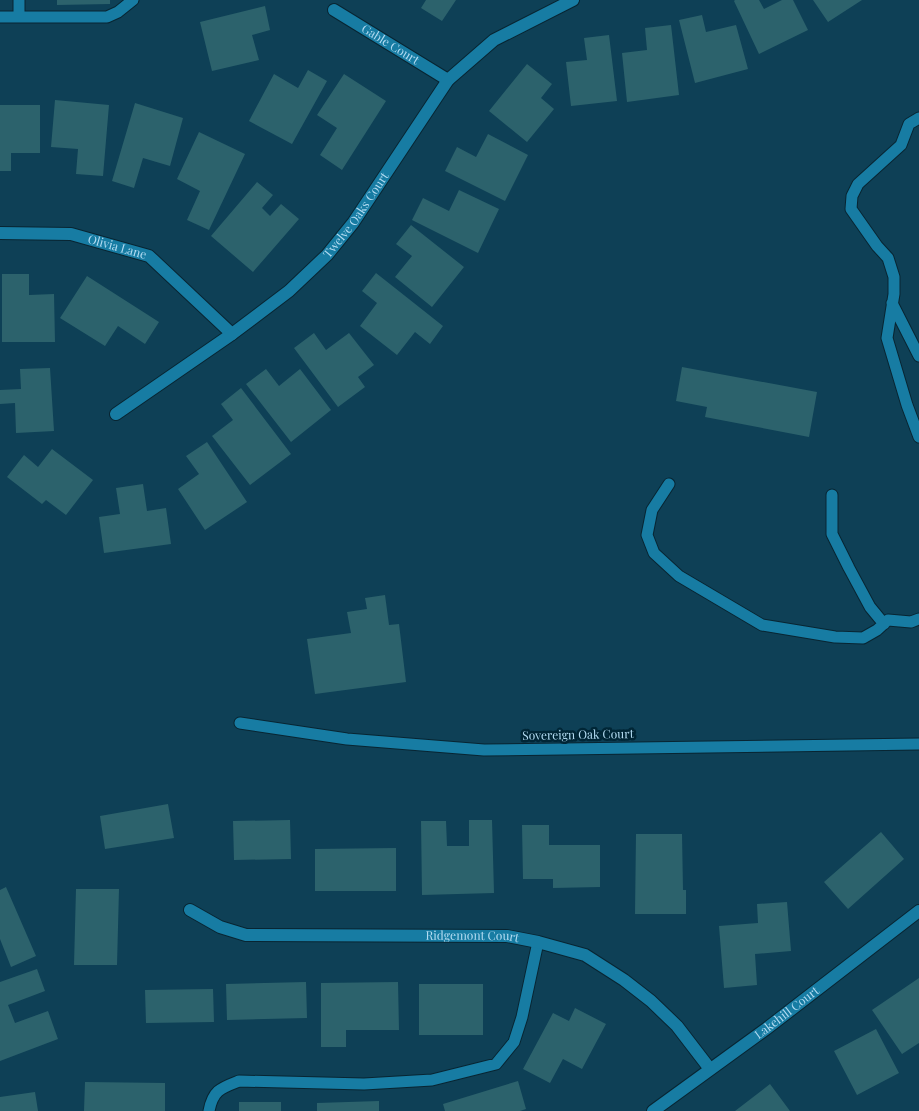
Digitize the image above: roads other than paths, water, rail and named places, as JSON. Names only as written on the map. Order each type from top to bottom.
[{"type":"street","name":"Twelve Oaks Court","points":[[116,414],[232,334],[289,291],[327,255],[354,223],[448,80],[494,40],[573,0]]},
{"type":"street","name":"Gable Court","points":[[334,10],[448,80]]},
{"type":"street","name":"Olivia Lane","points":[[0,233],[71,234],[150,256],[232,334]]},
{"type":"street","name":"Ridgemont Court","points":[[190,910],[220,927],[246,935],[507,936],[538,942],[585,955],[624,980],[651,1001],[677,1026],[710,1069]]},
{"type":"street","name":"Lakehill Court","points":[[653,1111],[766,1029],[919,911]]},
{"type":"lane","points":[[19,17],[20,0]]},
{"type":"lane","points":[[0,17],[107,17],[118,12],[133,0]]},
{"type":"lane","points":[[919,118],[909,124],[901,144],[858,184],[852,196],[851,208],[888,258],[894,277],[894,294],[887,338],[907,405],[919,437]]},
{"type":"lane","points":[[892,303],[919,356]]},
{"type":"lane","points":[[669,484],[652,510],[647,535],[654,552],[679,576],[762,625],[835,638],[863,638],[877,630],[888,620],[911,622],[919,619]]},
{"type":"lane","points":[[832,495],[832,534],[870,607],[884,624]]},
{"type":"lane","name":"Sovereign Oak Court","points":[[240,723],[347,739],[484,750],[919,744]]},
{"type":"lane","points":[[209,1111],[215,1093],[239,1081],[364,1084],[432,1080],[496,1064],[514,1042],[522,1017],[538,942]]}]
